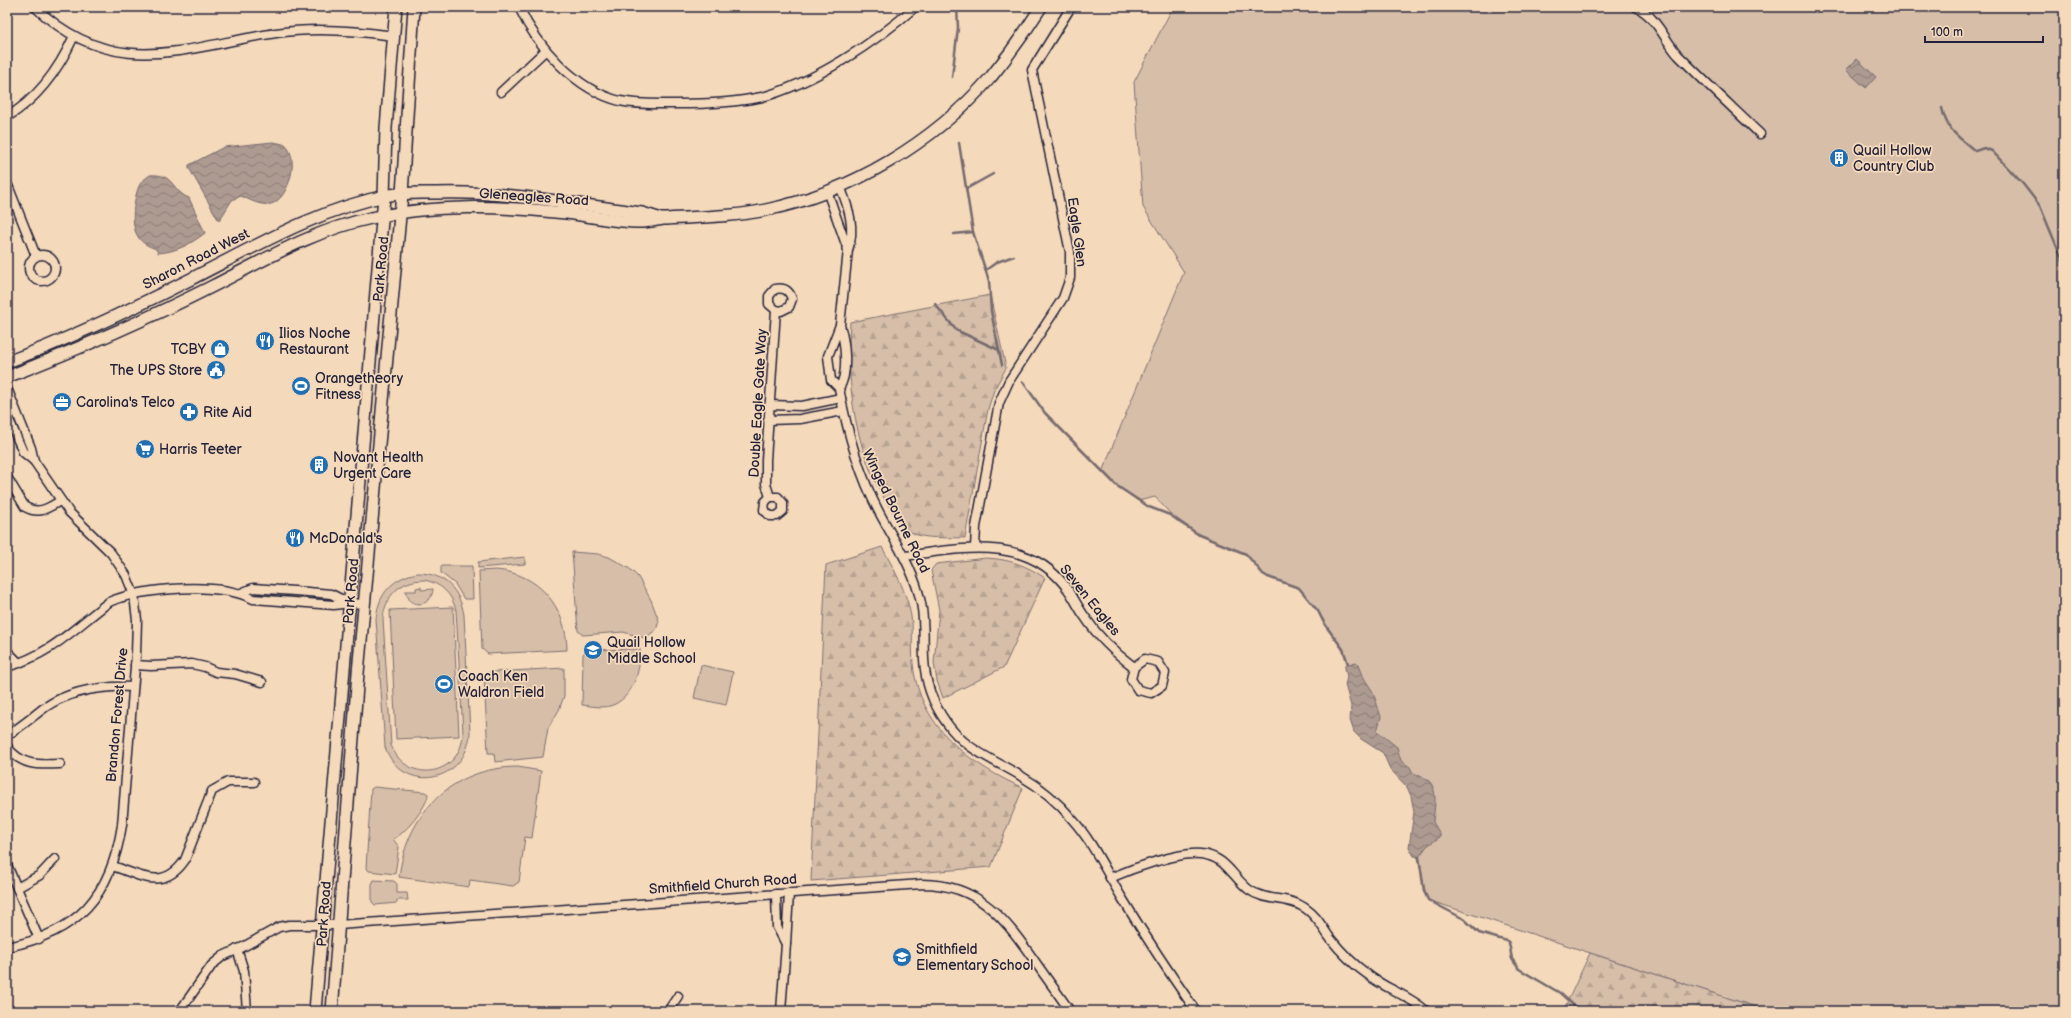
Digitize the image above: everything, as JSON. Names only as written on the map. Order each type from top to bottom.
[{"type":"main road","name":"Park Road","points":[[315,1011],[384,197],[386,128],[396,7]]},
{"type":"main road","name":"Park Road","points":[[332,1011],[365,604],[401,212],[414,7]]},
{"type":"main road","name":"Gleneagles Road","points":[[401,212],[440,208],[514,209],[639,222],[664,219],[718,218],[790,204],[840,186],[882,166],[901,154],[961,106],[993,74],[1022,37],[1042,7]]},
{"type":"main road","name":"Gleneagles Road","points":[[402,194],[466,192],[510,195],[635,212],[664,219]]},
{"type":"main road","name":"Sharon Road West","points":[[7,362],[105,321],[291,227],[344,208],[384,197],[402,194]]},
{"type":"main road","points":[[7,377],[159,313],[267,257],[321,233],[401,212]]},
{"type":"street","points":[[35,7],[74,36],[110,50],[147,54],[177,52],[277,33],[303,30],[355,30],[394,36]]},
{"type":"street","points":[[519,7],[525,21],[546,50],[583,84],[620,101],[643,104],[712,104],[738,101],[777,92],[809,79],[832,66],[883,33],[915,7]]},
{"type":"street","name":"Eagle Glen","points":[[975,548],[976,527],[999,403],[1009,381],[1063,298],[1070,278],[1070,252],[1032,70],[1071,7]]},
{"type":"street","points":[[1636,7],[1654,19],[1661,34],[1677,54],[1760,134]]},
{"type":"street","points":[[7,117],[30,101],[48,82],[59,66],[74,36]]},
{"type":"street","points":[[501,92],[546,50]]},
{"type":"street","points":[[7,182],[36,256]]},
{"type":"street","name":"Winged Bourne Road","points":[[840,186],[846,203],[852,231],[852,239],[848,250],[840,325],[828,356],[831,380],[839,388],[853,454],[866,487],[905,556],[914,577],[922,605],[926,674],[934,701],[946,723],[961,740],[979,754],[1022,776],[1054,800],[1086,836],[1138,923],[1196,1011]]},
{"type":"street","name":"Winged Bourne Road","points":[[828,191],[848,250]]},
{"type":"street","name":"Double Eagle Gate Way","points":[[770,497],[766,484],[768,420],[776,310]]},
{"type":"street","name":"Winged Bourne Road","points":[[839,388],[844,380],[844,339],[840,325]]},
{"type":"street","name":"Brandon Forest Drive","points":[[7,388],[31,448],[34,461]]},
{"type":"street","points":[[769,405],[802,406],[841,398]]},
{"type":"street","points":[[768,420],[800,419],[843,412]]},
{"type":"street","name":"Brandon Forest Drive","points":[[7,415],[23,452],[34,461],[69,512],[111,553],[126,575],[134,595],[137,620],[135,665],[122,825],[113,866],[99,893],[82,912],[59,930],[39,939],[7,947]]},
{"type":"street","points":[[7,478],[25,507],[29,509],[41,511],[60,501]]},
{"type":"street","name":"Seven Eagles","points":[[905,556],[975,548],[1005,550],[1020,554],[1046,568],[1069,591],[1084,616],[1104,642],[1134,666]]},
{"type":"street","points":[[7,667],[30,660],[67,637],[109,602],[134,595],[176,589],[241,593],[253,588],[331,594],[349,602],[365,604]]},
{"type":"street","points":[[7,652],[18,663]]},
{"type":"street","points":[[1145,659],[1158,662],[1165,673],[1162,686],[1152,693],[1138,690],[1131,679],[1134,666],[1145,659]]},
{"type":"street","points":[[135,665],[151,666],[192,664],[205,667],[216,672],[235,674],[262,682]]},
{"type":"street","points":[[7,735],[46,706],[60,699],[92,689],[133,687]]},
{"type":"street","points":[[7,747],[13,755],[25,763],[32,765],[60,764]]},
{"type":"street","points":[[113,866],[153,879],[162,879],[169,876],[180,868],[185,860],[212,791],[228,782],[254,782]]},
{"type":"street","points":[[1110,878],[1179,855],[1195,853],[1211,856],[1230,869],[1242,883],[1254,893],[1294,902],[1304,907],[1317,917],[1333,942],[1354,964],[1383,985],[1412,999],[1426,1011]]},
{"type":"street","points":[[17,888],[40,875],[55,859]]},
{"type":"street","points":[[7,865],[39,939]]},
{"type":"street","name":"Smithfield Church Road","points":[[180,1011],[212,965],[223,956],[279,926],[289,924],[338,925],[922,884],[946,886],[962,891],[982,900],[1003,918],[1070,1011]]},
{"type":"street","points":[[781,1011],[789,893]]},
{"type":"street","points":[[776,894],[777,927],[786,944]]},
{"type":"street","points":[[238,949],[244,971],[247,1011]]},
{"type":"street","points":[[668,1011],[678,996]]},
{"type":"green space","points":[[1173,7],[2064,7],[2064,1011],[1768,1011],[1428,900],[1420,865],[1416,852],[1412,846],[1421,802],[1382,744],[1346,656],[1318,611],[1299,588],[1268,577],[1263,574],[1246,554],[1199,535],[1179,523],[1155,497],[1138,501],[1117,486],[1102,472],[1184,272],[1143,207],[1134,82]]},
{"type":"green space","points":[[990,295],[1006,368],[994,390],[988,409],[965,538],[929,537],[916,535],[902,525],[891,509],[869,466],[861,443],[852,395],[849,346],[850,322]]},
{"type":"green space","points":[[882,547],[901,584],[908,603],[912,623],[915,677],[921,697],[930,715],[955,745],[970,758],[1023,788],[991,867],[811,881],[826,565]]},
{"type":"green space","points":[[572,552],[598,554],[609,557],[630,569],[638,577],[651,600],[659,621],[656,630],[645,638],[623,632],[583,635],[578,631]]},
{"type":"green space","points":[[525,557],[525,564],[478,568],[478,562]]},
{"type":"green space","points":[[986,558],[1002,560],[1024,566],[1045,578],[1004,667],[943,698],[937,681],[934,663],[939,610],[931,570],[936,564]]},
{"type":"green space","points":[[441,566],[472,566],[473,599],[464,599],[455,584],[441,573]]},
{"type":"green space","points":[[496,570],[525,578],[548,595],[562,620],[566,635],[567,650],[488,654],[482,649],[479,571]]},
{"type":"green space","points":[[418,573],[427,574],[436,576],[443,580],[455,591],[462,606],[464,615],[470,732],[466,749],[458,763],[447,772],[433,777],[419,777],[405,772],[393,763],[385,747],[376,619],[377,610],[388,588],[401,578]],"holes":[[[415,581],[430,581],[441,587],[449,594],[456,610],[463,733],[460,748],[454,759],[444,767],[421,771],[409,766],[399,758],[391,745],[383,619],[387,603],[395,591],[401,586]]]},
{"type":"green space","points":[[421,587],[421,590],[433,589],[431,597],[422,604],[410,601],[405,591],[416,591],[416,588]]},
{"type":"green space","points":[[453,607],[459,736],[396,739],[390,610]]},
{"type":"green space","points":[[640,649],[637,674],[634,683],[625,697],[607,707],[582,705],[583,654],[587,650]]},
{"type":"green space","points":[[701,665],[733,672],[726,705],[694,698]]},
{"type":"green space","points":[[564,668],[564,696],[559,710],[548,728],[543,757],[495,762],[494,753],[488,753],[484,677],[489,672]]},
{"type":"green space","points":[[518,767],[541,771],[532,838],[525,837],[519,882],[513,886],[470,880],[469,887],[399,877],[404,854],[412,833],[423,814],[437,798],[453,785],[473,775],[494,769]]},
{"type":"green space","points":[[374,787],[425,792],[428,794],[424,806],[415,820],[403,832],[393,839],[399,847],[395,874],[369,871],[366,868],[371,789]]},
{"type":"green space","points":[[374,880],[394,881],[397,884],[397,893],[407,893],[408,900],[397,900],[397,903],[375,905],[372,902],[372,884]]},
{"type":"green space","points":[[1590,953],[1768,1011],[1566,1011],[1564,1009]]},
{"type":"water","points":[[1857,59],[1876,77],[1866,88],[1846,70]]},
{"type":"water","points":[[273,142],[285,145],[290,151],[292,159],[290,178],[283,195],[271,204],[255,202],[241,196],[232,200],[219,221],[189,168],[189,165],[224,147]]},
{"type":"water","points":[[150,175],[164,177],[169,180],[183,195],[189,198],[205,233],[183,247],[158,253],[156,249],[141,240],[135,230],[133,218],[134,203],[140,184]]},
{"type":"water","points":[[1356,662],[1373,692],[1381,717],[1377,731],[1397,747],[1401,761],[1410,767],[1413,773],[1425,778],[1433,786],[1435,804],[1433,822],[1440,834],[1440,837],[1427,846],[1419,857],[1414,856],[1409,847],[1414,812],[1411,796],[1407,787],[1390,769],[1383,753],[1361,739],[1354,732],[1350,720],[1351,706],[1345,685],[1347,677],[1345,665]]},
{"type":"waterway","points":[[952,77],[958,28],[957,7]]},
{"type":"waterway","points":[[1942,108],[1950,128],[1958,137],[1975,151],[1984,148],[1992,151],[2023,184],[2040,206],[2064,264]]},
{"type":"waterway","points":[[959,143],[973,232],[989,281],[991,311],[1002,365]]},
{"type":"waterway","points":[[966,189],[993,174]]},
{"type":"waterway","points":[[954,234],[973,232]]},
{"type":"waterway","points":[[986,270],[997,262],[1014,256]]},
{"type":"waterway","points":[[935,304],[956,330],[999,350]]},
{"type":"waterway","points":[[1023,382],[1045,413],[1117,486],[1149,507],[1170,515],[1199,535],[1246,554],[1263,574],[1268,577],[1299,588],[1318,611],[1325,625],[1343,649],[1348,664]]},
{"type":"waterway","points":[[1419,857],[1424,891],[1428,900],[1464,919],[1479,933],[1507,941],[1509,943],[1512,959],[1519,969],[1560,993],[1580,1011]]},
{"type":"place","name":"Quail Hollow Country Club","points":[[1839,158]]},
{"type":"place","name":"Ilios Noche Restaurant","points":[[265,341]]},
{"type":"place","name":"TCBY","points":[[220,349]]},
{"type":"place","name":"The UPS Store","points":[[216,370]]},
{"type":"place","name":"Orangetheory Fitness","points":[[301,386]]},
{"type":"place","name":"Carolina's Telco","points":[[62,402]]},
{"type":"place","name":"Rite Aid","points":[[189,412]]},
{"type":"place","name":"Harris Teeter","points":[[145,449]]},
{"type":"place","name":"Novant Health Urgent Care","points":[[319,465]]},
{"type":"place","name":"McDonald's","points":[[295,538]]},
{"type":"place","name":"Quail Hollow Middle School","points":[[593,650]]},
{"type":"place","name":"Coach Ken Waldron Field","points":[[444,684]]},
{"type":"place","name":"Smithfield Elementary School","points":[[902,957]]}]
